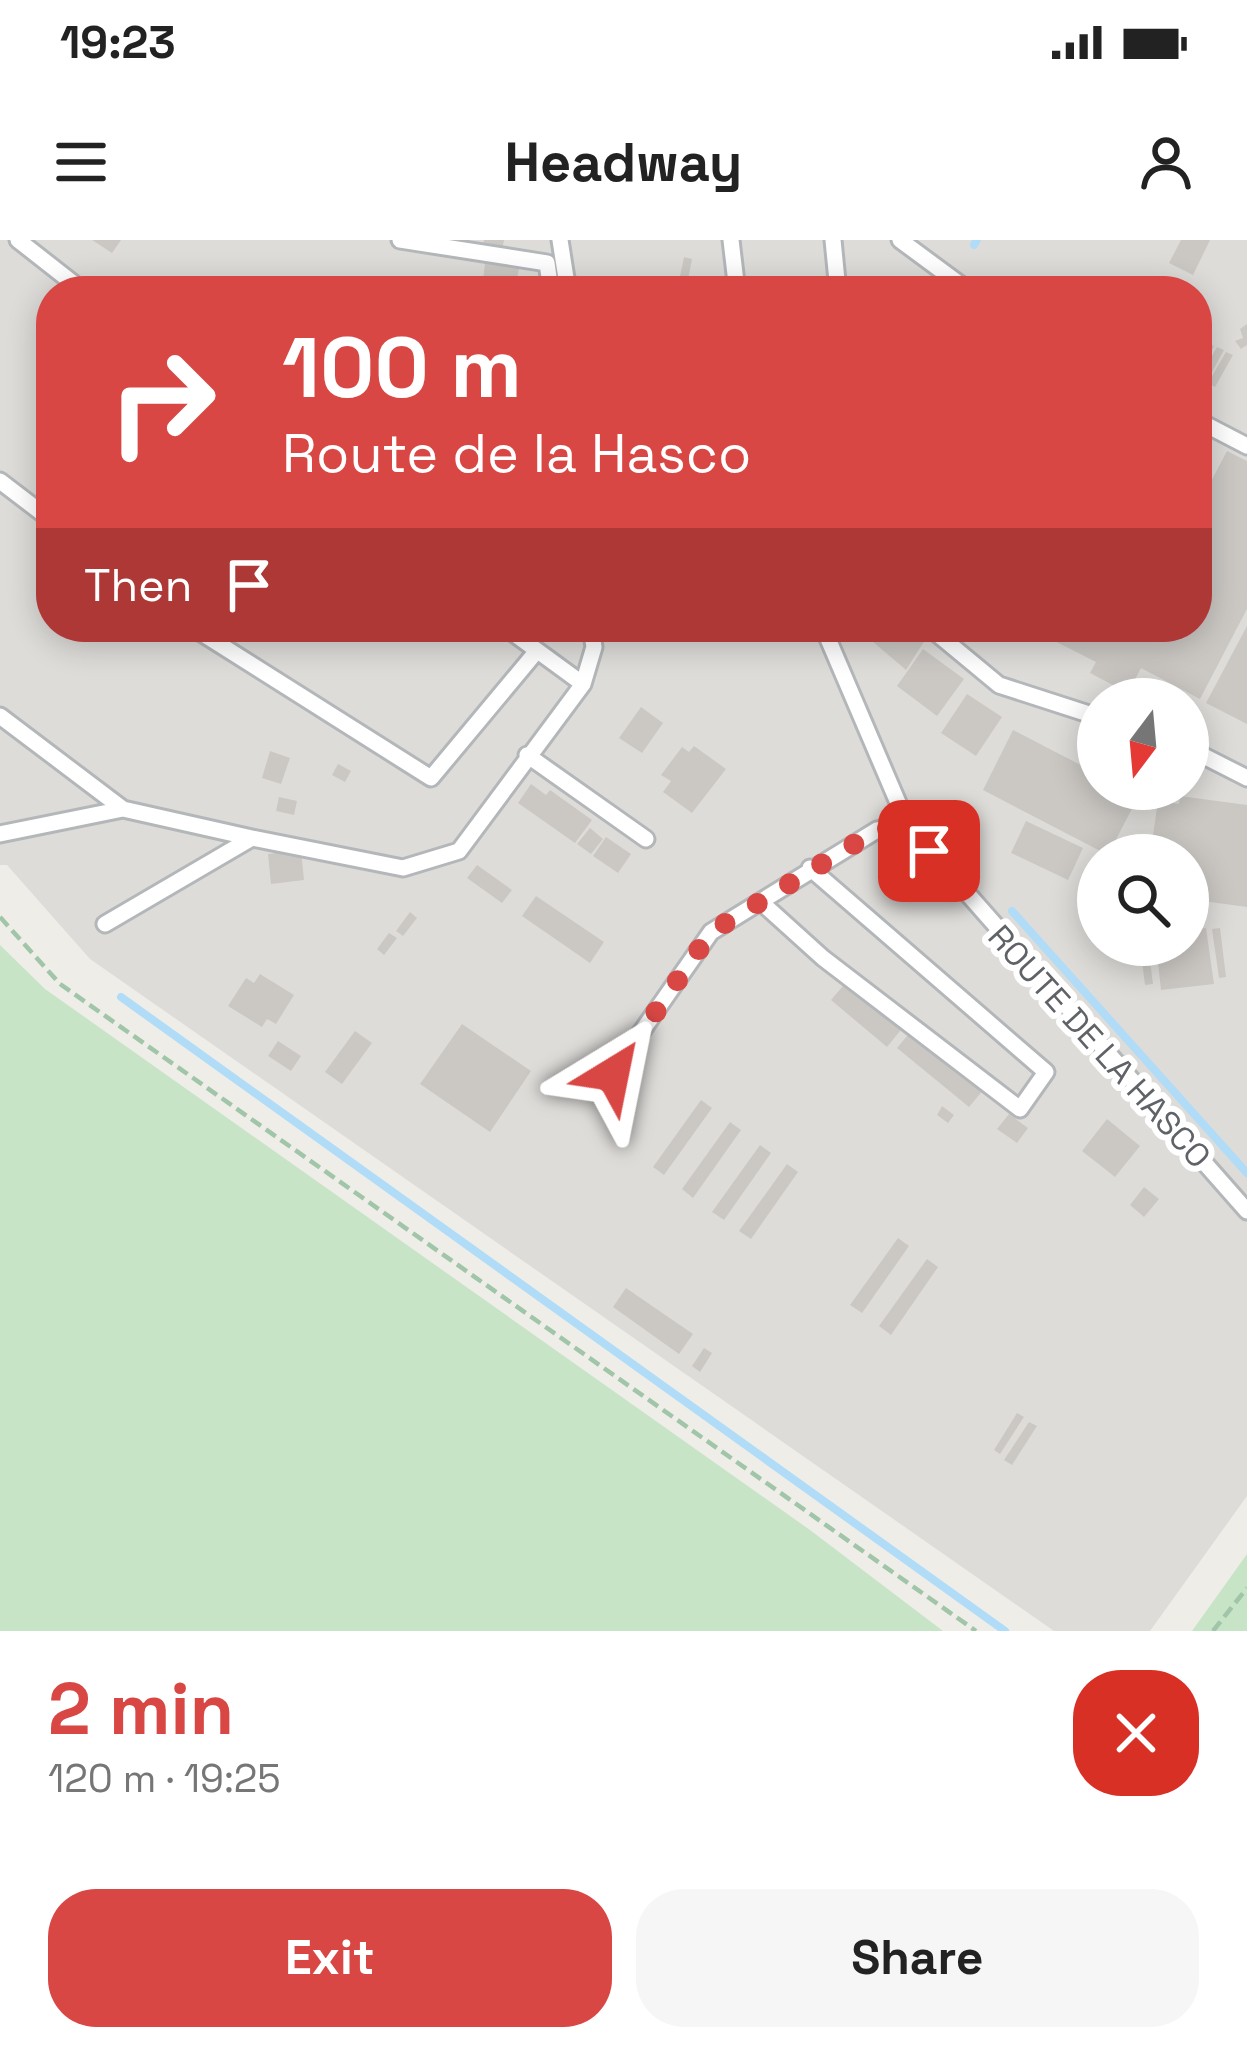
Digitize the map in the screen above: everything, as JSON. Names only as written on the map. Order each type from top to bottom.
[{"type":"lane","points":[[18,240],[63,276]]},
{"type":"lane","points":[[400,240],[547,263],[548,276]]},
{"type":"lane","points":[[560,240],[566,276]]},
{"type":"lane","points":[[731,240],[735,276]]},
{"type":"lane","points":[[833,240],[837,276]]},
{"type":"lane","points":[[900,240],[949,276]]},
{"type":"lane","points":[[1212,428],[1247,446]]},
{"type":"lane","points":[[0,481],[36,509]]},
{"type":"lane","points":[[216,642],[431,778],[536,652]]},
{"type":"lane","points":[[524,642],[583,684]]},
{"type":"lane","points":[[0,834],[123,809],[403,868],[459,851],[583,684],[593,642]]},
{"type":"lane","name":"ROUTE DE LA HASCO","points":[[829,642],[908,826],[1247,1211]]},
{"type":"lane","points":[[947,642],[999,686],[1077,710]]},
{"type":"lane","points":[[0,716],[123,809]]},
{"type":"lane","points":[[527,755],[646,839]]},
{"type":"lane","points":[[1209,759],[1247,778]]},
{"type":"lane","points":[[613,1074],[711,932],[877,830],[908,826]]},
{"type":"lane","points":[[105,924],[252,838]]},
{"type":"lane","points":[[760,902],[823,958],[1020,1109],[1046,1072],[810,868]]},
{"type":"path","points":[[0,917],[17,930],[60,984],[976,1631]]},
{"type":"path","points":[[1213,1631],[1247,1588]]},
{"type":"shaded area","points":[[0,240],[1247,240],[1247,1496],[1150,1631],[1054,1631],[90,959],[7,865],[0,865]]},
{"type":"green space","points":[[0,945],[45,989],[810,1530],[943,1631],[0,1631]]},
{"type":"green space","points":[[1247,1554],[1247,1631],[1192,1631]]},
{"type":"building","points":[[92,240],[121,240],[112,253]]},
{"type":"building","points":[[484,240],[504,240],[502,251],[482,249]]},
{"type":"building","points":[[1181,240],[1210,240],[1193,275],[1169,263]]},
{"type":"building","points":[[684,257],[692,259],[689,276],[680,276]]},
{"type":"building","points":[[485,263],[519,268],[518,276],[484,276]]},
{"type":"building","points":[[1247,324],[1247,345],[1241,349],[1235,341],[1243,338],[1240,329]]},
{"type":"building","points":[[1217,347],[1224,350],[1212,372]]},
{"type":"building","points":[[1226,352],[1233,355],[1215,387],[1212,376]]},
{"type":"building","points":[[1227,451],[1247,461],[1247,609],[1209,682],[1209,678],[1160,678],[1141,668],[1136,678],[1100,678],[1090,673],[1096,662],[1057,642],[1212,642],[1212,480]]},
{"type":"building","points":[[1247,626],[1247,724],[1209,705]]},
{"type":"building","points":[[873,642],[924,642],[906,670]]},
{"type":"building","points":[[923,649],[964,679],[937,716],[897,686]]},
{"type":"building","points":[[967,694],[1002,717],[976,756],[941,733]]},
{"type":"building","points":[[641,707],[663,723],[642,753],[619,738]]},
{"type":"building","points":[[1013,730],[1077,763],[1077,810],[1131,810],[1119,834],[1077,834],[1077,839],[983,790]]},
{"type":"building","points":[[694,746],[726,769],[692,813],[663,792],[671,781],[661,775],[682,747],[689,752]]},
{"type":"building","points":[[270,751],[290,758],[281,784],[262,778]]},
{"type":"building","points":[[338,764],[351,771],[345,782],[332,775]]},
{"type":"building","points":[[531,784],[546,795],[550,790],[592,820],[575,843],[518,803]]},
{"type":"building","points":[[279,797],[297,801],[294,815],[276,811]]},
{"type":"building","points":[[1209,800],[1247,805],[1247,907],[1209,902],[1209,834],[1153,834],[1157,810],[1209,810]]},
{"type":"building","points":[[1026,821],[1077,845],[1077,861],[1068,880],[1011,853]]},
{"type":"building","points":[[590,828],[603,839],[591,854],[577,844]]},
{"type":"building","points":[[606,837],[631,854],[618,873],[593,856]]},
{"type":"building","points":[[301,850],[304,880],[271,884],[268,854]]},
{"type":"building","points":[[477,865],[512,890],[502,903],[467,878]]},
{"type":"building","points":[[536,896],[604,942],[590,963],[522,916]]},
{"type":"building","points":[[410,912],[417,918],[403,936],[396,931]]},
{"type":"building","points":[[1220,928],[1226,977],[1219,978],[1212,929]]},
{"type":"building","points":[[389,933],[397,938],[384,955],[377,949]]},
{"type":"building","points":[[1209,949],[1214,984],[1161,990],[1158,966],[1209,966]]},
{"type":"building","points":[[1143,966],[1151,966],[1153,984],[1145,985]]},
{"type":"building","points":[[260,974],[294,995],[276,1024],[267,1019],[262,1027],[228,1006],[246,978],[254,983]]},
{"type":"building","points":[[848,980],[904,1026],[887,1047],[831,1000]]},
{"type":"building","points":[[462,1024],[531,1071],[490,1132],[420,1084]]},
{"type":"building","points":[[913,1029],[985,1088],[969,1107],[897,1048]]},
{"type":"building","points":[[355,1031],[372,1043],[342,1084],[325,1072]]},
{"type":"building","points":[[278,1041],[301,1056],[291,1071],[268,1056]]},
{"type":"building","points":[[701,1100],[712,1108],[664,1175],[653,1167]]},
{"type":"building","points":[[942,1106],[954,1115],[948,1123],[937,1115]]},
{"type":"building","points":[[1009,1114],[1028,1128],[1017,1143],[997,1129]]},
{"type":"building","points":[[1107,1119],[1140,1146],[1115,1177],[1082,1151]]},
{"type":"building","points":[[730,1122],[741,1130],[693,1198],[682,1189]]},
{"type":"building","points":[[760,1145],[771,1153],[724,1220],[712,1212]]},
{"type":"building","points":[[787,1164],[798,1172],[751,1239],[739,1231]]},
{"type":"building","points":[[1144,1187],[1159,1199],[1144,1217],[1130,1205]]},
{"type":"building","points":[[898,1238],[909,1246],[862,1313],[850,1305]]},
{"type":"building","points":[[927,1259],[938,1267],[891,1335],[879,1326]]},
{"type":"building","points":[[626,1288],[693,1334],[679,1354],[613,1307]]},
{"type":"building","points":[[704,1348],[712,1353],[700,1372],[692,1366]]},
{"type":"building","points":[[1017,1413],[1024,1417],[1000,1454],[994,1450]]},
{"type":"building","points":[[1029,1422],[1037,1426],[1012,1465],[1004,1460]]},
{"type":"waterway","points":[[974,245],[977,240]]},
{"type":"waterway","points":[[1012,911],[1247,1173]]},
{"type":"waterway","points":[[121,997],[1005,1631]]},
{"type":"route","points":[[613,1074],[711,932],[877,830],[908,826],[929,851]]}]
